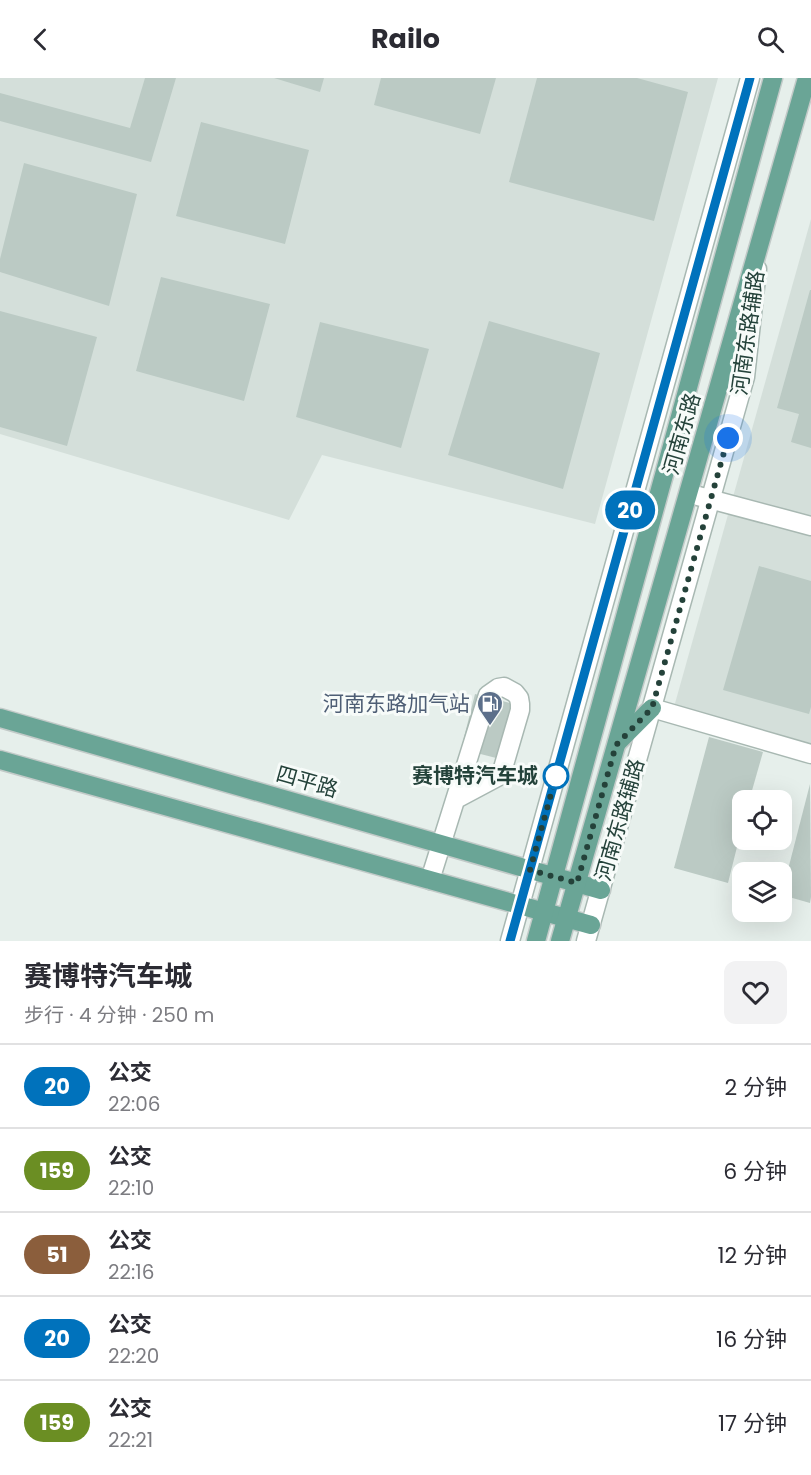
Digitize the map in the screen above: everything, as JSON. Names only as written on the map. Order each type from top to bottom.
[{"type":"main road","name":"河南东路","points":[[536,941],[773,78]]},
{"type":"main road","name":"河南东路","points":[[560,941],[807,78]]},
{"type":"main road","points":[[616,745],[652,708]]},
{"type":"main road","name":"四平路","points":[[0,718],[601,890]]},
{"type":"main road","points":[[0,760],[567,918],[588,933]]},
{"type":"street","points":[[510,941],[750,78]]},
{"type":"street","name":"河南东路辅路","points":[[588,933],[745,377],[760,245]]},
{"type":"street","points":[[688,493],[811,526]]},
{"type":"street","points":[[430,880],[488,695],[498,688],[510,689],[519,698],[520,710],[501,776],[456,799]]},
{"type":"street","points":[[652,708],[811,754]]},
{"type":"shaded area","points":[[0,78],[718,78],[595,524],[322,455],[289,520],[0,434]]},
{"type":"shaded area","points":[[811,219],[811,743],[674,707]]},
{"type":"building","points":[[145,78],[176,78],[151,162],[0,121],[0,93],[130,128]]},
{"type":"building","points":[[274,78],[324,78],[320,92]]},
{"type":"building","points":[[381,78],[496,78],[480,134],[374,105]]},
{"type":"building","points":[[537,78],[637,78],[688,92],[654,221],[509,182]]},
{"type":"building","points":[[201,122],[309,150],[285,244],[176,216]]},
{"type":"building","points":[[24,163],[137,194],[109,306],[0,272],[0,259]]},
{"type":"building","points":[[161,277],[270,304],[244,401],[136,371]]},
{"type":"building","points":[[810,290],[811,448],[791,442],[799,414],[777,408]]},
{"type":"building","points":[[0,311],[97,337],[67,446],[0,427]]},
{"type":"building","points":[[489,321],[600,353],[563,489],[448,455]]},
{"type":"building","points":[[320,322],[429,349],[401,448],[296,417]]},
{"type":"building","points":[[759,566],[811,581],[811,707],[809,714],[723,690]]},
{"type":"building","name":"河南东路加气站","points":[[475,694],[518,705],[504,760],[461,749]]},
{"type":"building","points":[[709,737],[763,752],[752,790],[732,790],[732,850],[736,850],[728,883],[674,868]]},
{"type":"building","points":[[810,784],[810,903],[792,898],[792,862],[790,862]]},
{"type":"bus line","name":"20","points":[[510,941],[750,78]]},
{"type":"place","name":"河南东路加气站","points":[[490,727]]},
{"type":"place","name":"赛博特汽车城","points":[[556,776]]},
{"type":"route","points":[[556,776],[530,870],[577,883],[616,745],[652,708],[728,438]]}]
